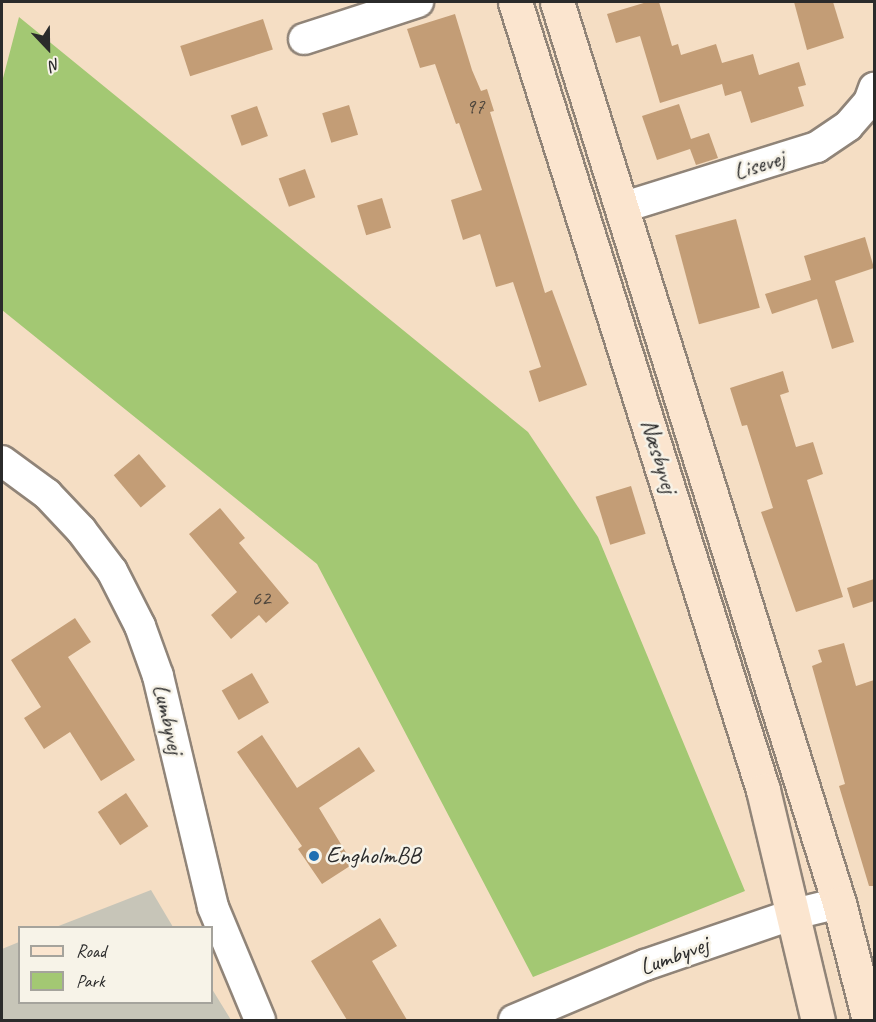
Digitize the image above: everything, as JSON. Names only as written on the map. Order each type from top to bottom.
[{"type":"main road","name":"Næsbyvej","points":[[515,2],[764,790],[818,1020]]},
{"type":"main road","name":"Næsbyvej","points":[[557,2],[839,903],[869,1020]]},
{"type":"street","points":[[304,39],[418,2]]},
{"type":"street","name":"Lisevej","points":[[621,208],[817,147],[848,126],[869,102],[874,88]]},
{"type":"street","name":"Lumbyvej","points":[[2,461],[47,494],[81,530],[112,571],[140,627],[158,676],[213,907],[260,1020]]},
{"type":"street","name":"Lumbyvej","points":[[514,1020],[645,965],[794,914],[839,903]]},
{"type":"shaded area","points":[[151,890],[172,926],[59,926]]},
{"type":"shaded area","points":[[18,942],[18,1004],[213,1004],[213,991],[231,1020],[2,1020],[2,949]]},
{"type":"green space","points":[[19,17],[528,432],[598,537],[745,891],[533,977],[317,564],[2,310],[2,82]]},
{"type":"building","points":[[647,2],[659,2],[672,46],[678,44],[681,55],[716,44],[722,63],[753,54],[759,75],[799,62],[806,85],[798,87],[804,106],[751,123],[741,91],[725,96],[722,84],[660,103],[640,36],[616,43],[607,14]]},
{"type":"building","points":[[794,2],[833,2],[844,38],[807,50]]},
{"type":"building","points":[[455,14],[472,70],[481,91],[487,89],[494,111],[490,112],[545,293],[552,290],[587,385],[539,402],[529,371],[541,367],[513,282],[496,287],[480,234],[463,240],[451,200],[482,190],[459,123],[456,124],[435,64],[420,68],[407,29]]},
{"type":"building","points":[[263,19],[273,49],[190,76],[180,46]]},
{"type":"building","points":[[679,104],[691,139],[709,133],[718,158],[696,165],[690,149],[657,160],[642,116]]},
{"type":"building","points":[[349,105],[358,135],[331,143],[322,113]]},
{"type":"building","points":[[257,106],[268,136],[242,146],[231,116]]},
{"type":"building","points":[[305,169],[315,197],[289,207],[279,179]]},
{"type":"building","points":[[382,198],[391,228],[366,235],[357,206]]},
{"type":"building","points":[[736,219],[760,308],[699,324],[675,235]]},
{"type":"building","points":[[865,237],[874,268],[835,281],[854,342],[832,349],[817,299],[772,314],[765,294],[811,280],[804,256]]},
{"type":"building","points":[[783,371],[789,392],[780,395],[796,447],[813,442],[823,474],[807,480],[843,597],[796,612],[761,512],[773,508],[747,425],[742,426],[730,388]]},
{"type":"building","points":[[139,454],[166,486],[141,507],[114,475]]},
{"type":"building","points":[[631,486],[646,534],[610,545],[596,497]]},
{"type":"building","points":[[220,508],[245,538],[239,543],[289,603],[266,623],[259,615],[231,639],[211,615],[237,592],[189,534]]},
{"type":"building","points":[[874,579],[874,601],[853,608],[847,588]]},
{"type":"building","points":[[75,618],[91,642],[68,657],[135,760],[101,781],[70,732],[44,749],[24,718],[41,707],[11,660]]},
{"type":"building","points":[[844,643],[856,686],[874,680],[874,886],[869,886],[839,786],[845,784],[812,666],[822,662],[818,650]]},
{"type":"building","points":[[252,673],[269,702],[239,720],[222,690]]},
{"type":"building","points":[[262,735],[297,788],[359,747],[375,771],[319,808],[353,864],[322,884],[298,849],[302,846],[237,752]]},
{"type":"building","points":[[126,793],[148,826],[120,845],[98,812]]},
{"type":"building","points":[[380,918],[397,946],[372,961],[407,1020],[347,1020],[311,961]]},
{"type":"place","name":"EngholmBB","points":[[314,856]]}]
